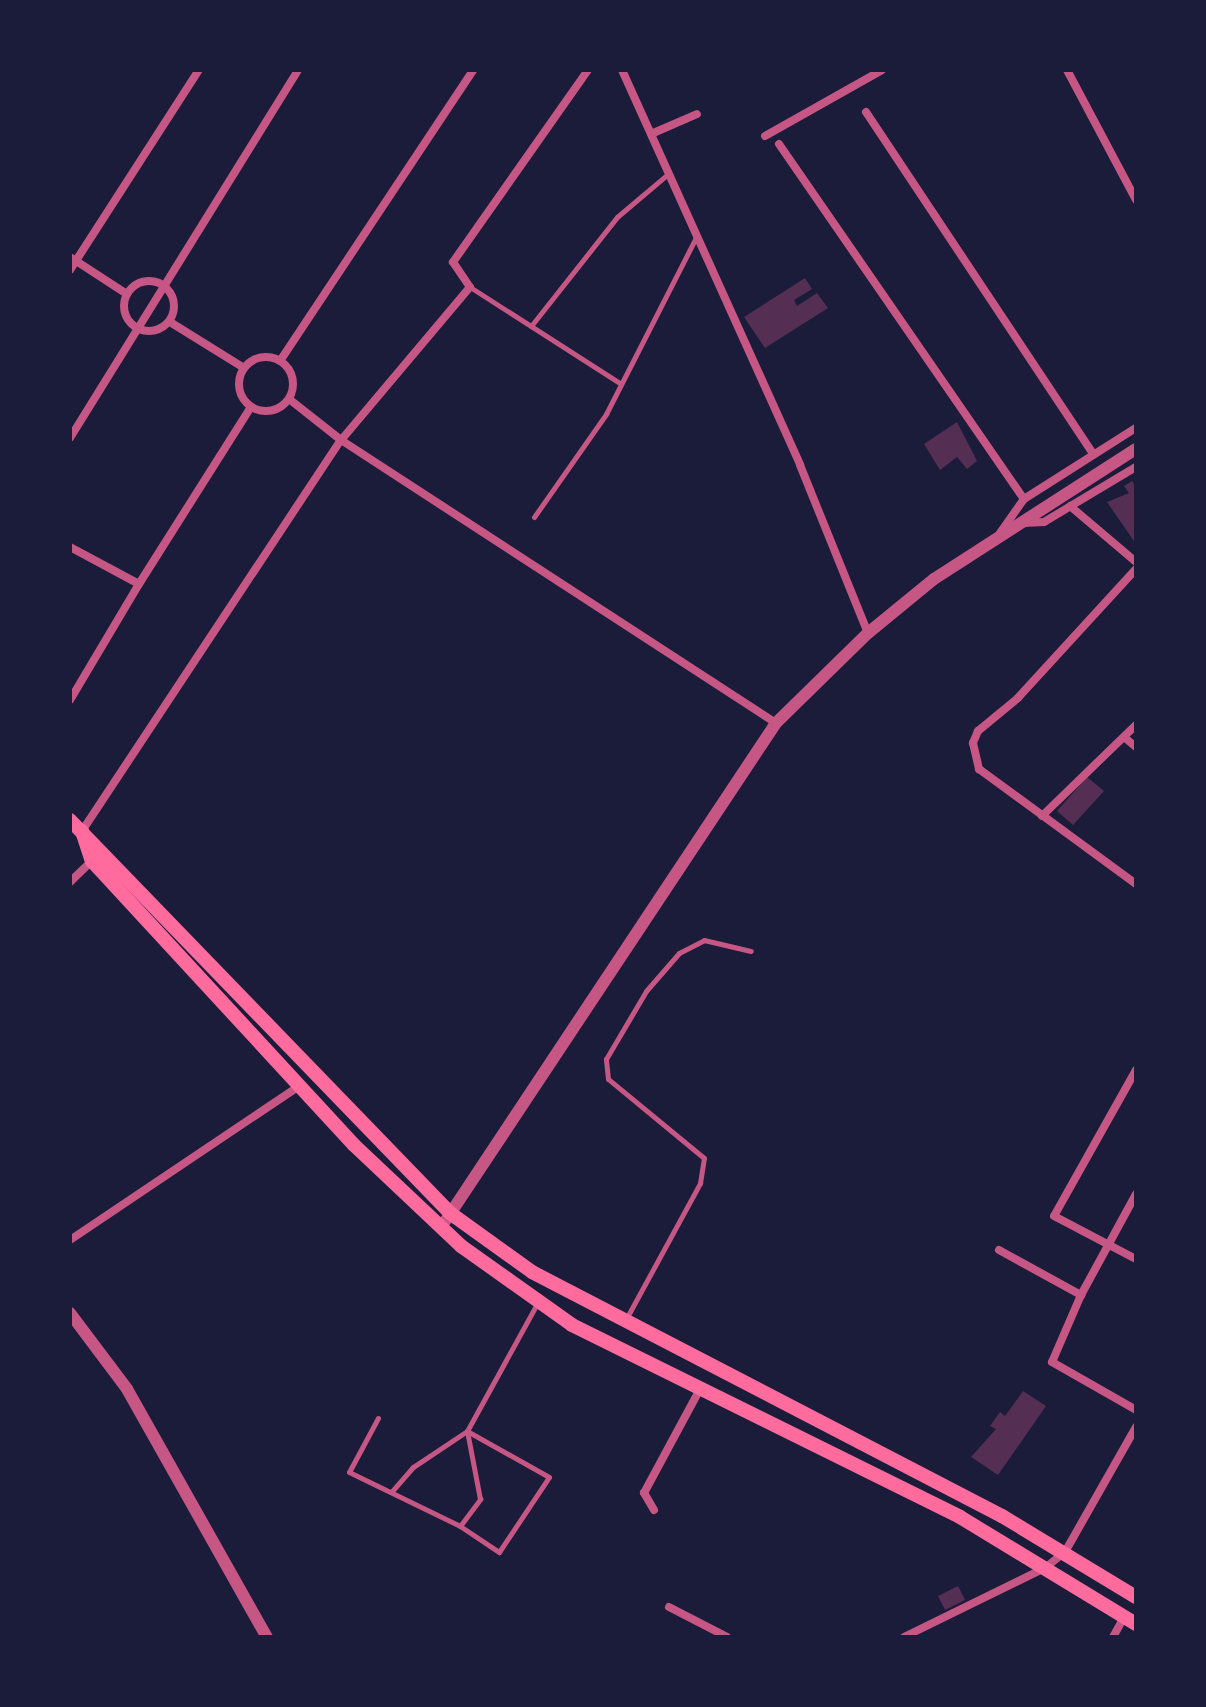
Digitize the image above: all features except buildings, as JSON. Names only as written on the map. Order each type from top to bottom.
[{"type":"main road","points":[[70,820],[450,1213],[532,1272],[1065,1552],[1136,1597]]},
{"type":"main road","points":[[82,831],[92,861],[299,1086],[440,1229],[572,1325],[960,1517],[1130,1621]]},
{"type":"street","points":[[70,270],[73,259],[199,70]]},
{"type":"street","points":[[70,438],[298,70]]},
{"type":"street","points":[[280,361],[473,70]]},
{"type":"street","points":[[82,831],[341,440],[470,287],[453,262],[588,70]]},
{"type":"street","points":[[622,70],[868,633]]},
{"type":"street","points":[[765,136],[882,70]]},
{"type":"street","points":[[1067,70],[1136,200]]},
{"type":"street","points":[[866,112],[1093,454]]},
{"type":"street","points":[[651,134],[697,114]]},
{"type":"street","points":[[779,144],[1024,499]]},
{"type":"street","points":[[73,259],[127,294]]},
{"type":"street","points":[[142,282],[164,286],[174,299],[170,322],[157,331],[138,329],[125,314],[127,294],[142,282]]},
{"type":"street","points":[[170,322],[244,368]]},
{"type":"street","points":[[260,357],[280,361],[293,378],[289,399],[271,411],[251,407],[239,390],[244,368],[260,357]]},
{"type":"street","points":[[289,399],[341,440],[776,723]]},
{"type":"street","points":[[70,700],[251,407]]},
{"type":"street","points":[[70,417],[79,424]]},
{"type":"street","points":[[1000,533],[1024,499],[1136,428]]},
{"type":"street","points":[[440,1229],[776,723],[868,633],[1013,524],[1136,449]]},
{"type":"street","points":[[1013,524],[1044,522],[1136,467]]},
{"type":"street","points":[[1070,506],[1136,562]]},
{"type":"street","points":[[70,547],[139,584]]},
{"type":"street","points":[[1136,569],[1018,698],[978,731],[973,743],[979,769],[1136,884]]},
{"type":"street","points":[[1042,816],[1136,725]]},
{"type":"street","points":[[1124,737],[1136,747]]},
{"type":"street","points":[[70,882],[92,861]]},
{"type":"street","points":[[1136,1070],[1054,1216],[1136,1259]]},
{"type":"street","points":[[70,1240],[299,1086]]},
{"type":"street","points":[[1136,1194],[1111,1246],[1081,1295],[1052,1362],[1136,1410]]},
{"type":"street","points":[[999,1250],[1081,1295]]},
{"type":"street","points":[[70,1313],[127,1389],[267,1637]]},
{"type":"street","points":[[654,1510],[644,1493],[700,1389]]},
{"type":"street","points":[[904,1637],[1045,1568],[1065,1552],[1136,1427]]},
{"type":"street","points":[[669,1607],[727,1637]]},
{"type":"street","points":[[1113,1637],[1130,1621]]},
{"type":"lane","points":[[531,326],[617,217],[669,173]]},
{"type":"lane","points":[[534,517],[621,384],[697,236]]},
{"type":"lane","points":[[470,287],[621,384]]},
{"type":"lane","points":[[625,1320],[700,1183],[704,1158],[608,1079],[606,1059],[646,991],[679,953],[704,940],[751,951]]},
{"type":"lane","points":[[392,1491],[413,1467],[467,1431],[539,1301]]},
{"type":"lane","points":[[378,1418],[349,1472],[460,1526],[499,1552],[549,1477],[467,1431]]},
{"type":"lane","points":[[460,1526],[480,1499],[467,1431]]}]
